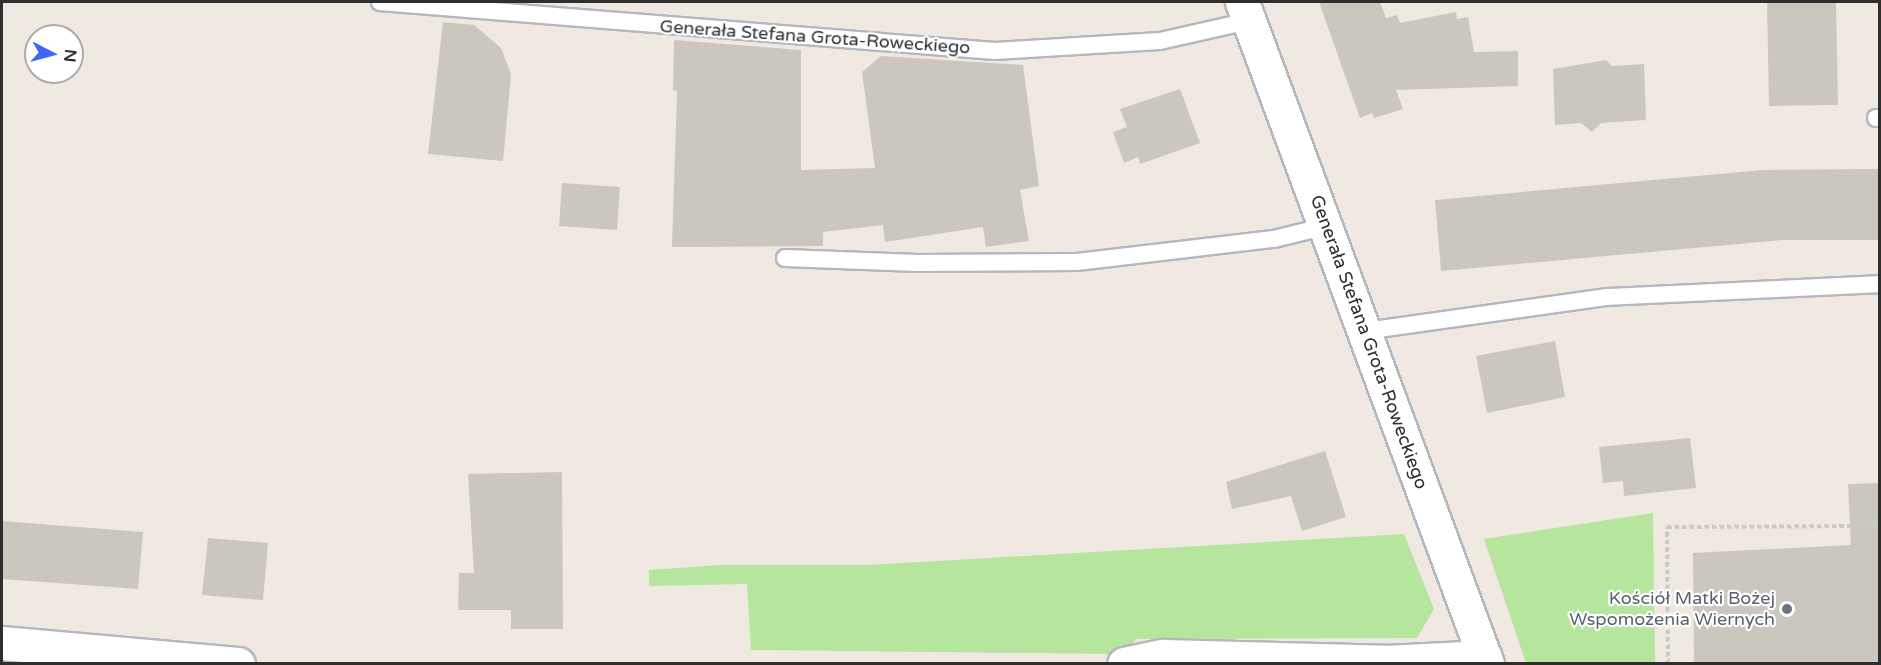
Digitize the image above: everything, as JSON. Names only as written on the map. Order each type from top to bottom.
[{"type":"street","name":"Generała Stefana Grota-Roweckiego","points":[[1246,11],[1486,660]]},
{"type":"street","points":[[2,643],[238,663]]},
{"type":"street","points":[[1124,663],[1163,656],[1385,662],[1486,660]]},
{"type":"lane","name":"Generała Stefana Grota-Roweckiego","points":[[380,2],[995,51],[1160,41],[1246,11]]},
{"type":"lane","points":[[785,258],[918,263],[1077,262],[1274,239],[1327,226]]},
{"type":"lane","points":[[1365,331],[1607,297],[1880,284]]},
{"type":"path","points":[[1668,663],[1667,527],[1880,526]]},
{"type":"green space","points":[[1653,513],[1655,663],[1526,663],[1484,539]]},
{"type":"green space","points":[[1404,534],[1434,609],[1417,638],[1137,639],[1121,654],[751,650],[747,584],[649,586],[649,570],[720,565],[869,565]]},
{"type":"building","points":[[1319,2],[1380,2],[1386,18],[1397,15],[1400,23],[1456,12],[1457,19],[1468,17],[1474,52],[1518,51],[1518,86],[1396,90],[1403,109],[1374,118],[1372,113],[1360,118]]},
{"type":"building","points":[[1767,2],[1836,2],[1838,105],[1769,106]]},
{"type":"building","points":[[443,22],[474,25],[501,48],[511,74],[503,161],[428,154]]},
{"type":"building","points":[[674,40],[801,50],[801,170],[875,168],[862,72],[881,56],[1023,65],[1039,186],[1020,190],[1029,241],[986,247],[983,227],[885,242],[883,225],[823,232],[823,246],[672,247],[677,91],[673,90]]},
{"type":"building","points":[[1606,60],[1612,66],[1644,64],[1646,120],[1601,123],[1592,132],[1581,123],[1555,125],[1553,69]]},
{"type":"building","points":[[1180,89],[1200,143],[1140,164],[1138,157],[1124,163],[1113,132],[1127,127],[1120,109]]},
{"type":"building","points":[[1880,169],[1880,240],[1782,240],[1441,271],[1435,200],[1763,170]]},
{"type":"building","points":[[562,183],[620,187],[617,230],[559,226]]},
{"type":"building","points":[[1555,341],[1565,397],[1487,413],[1476,356]]},
{"type":"building","points":[[1690,438],[1696,488],[1624,496],[1623,481],[1603,483],[1599,447]]},
{"type":"building","points":[[1325,451],[1346,517],[1302,531],[1291,496],[1232,509],[1226,482]]},
{"type":"building","points":[[562,472],[563,629],[511,629],[511,610],[458,610],[459,573],[474,573],[468,474]]},
{"type":"building","name":"Kościół Matki Bożej Wspomożenia Wiernych","points":[[1880,483],[1880,663],[1694,663],[1693,553],[1851,545],[1848,484]]},
{"type":"building","points":[[2,521],[143,532],[138,589],[2,579]]},
{"type":"building","points":[[208,538],[268,543],[263,600],[202,595]]},
{"type":"place","name":"Kościół Matki Bożej Wspomożenia Wiernych","points":[[1787,609]]}]
